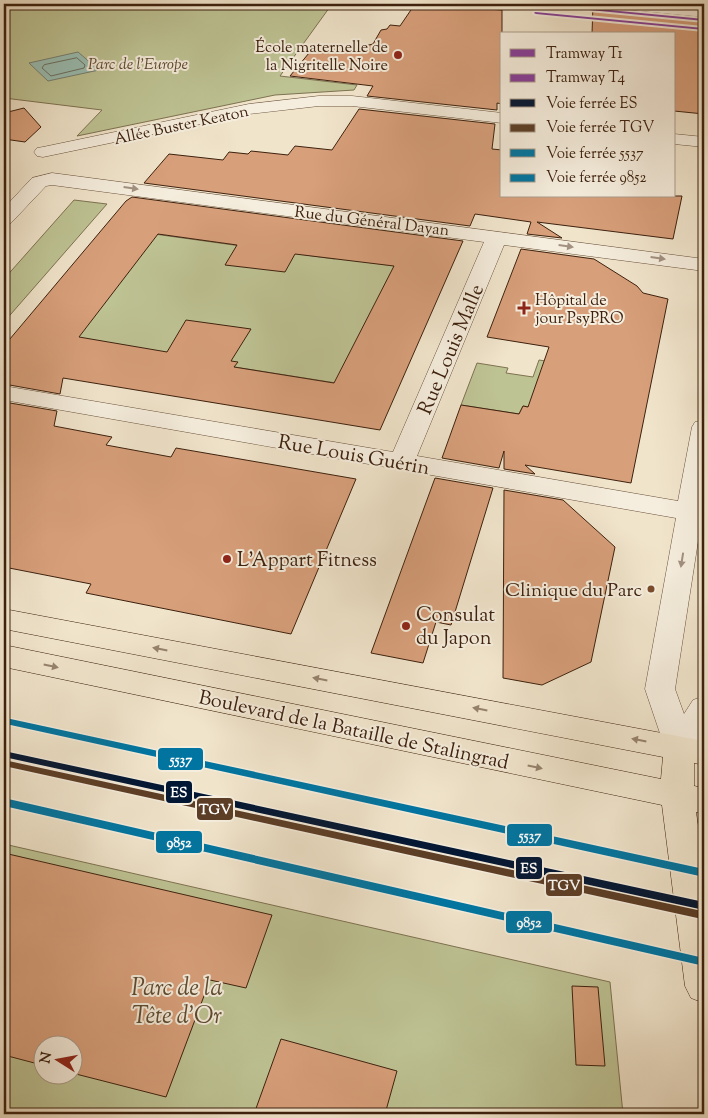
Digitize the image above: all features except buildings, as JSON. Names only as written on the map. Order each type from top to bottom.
[{"type":"main road","name":"Boulevard de la Bataille de Stalingrad","points":[[4,619],[692,750]]},
{"type":"main road","name":"Boulevard de la Bataille de Stalingrad","points":[[4,656],[691,799]]},
{"type":"main road","points":[[692,750],[691,799],[704,986]]},
{"type":"street","points":[[609,4],[704,13]]},
{"type":"street","name":"Allée Buster Keaton","points":[[43,152],[249,109],[319,101],[352,101],[500,118]]},
{"type":"street","points":[[676,138],[704,142]]},
{"type":"street","name":"Rue du Général Dayan","points":[[4,219],[39,182],[52,179],[497,236],[704,265]]},
{"type":"street","name":"Rue Louis Malle","points":[[402,462],[497,236]]},
{"type":"street","name":"Rue Louis Guérin","points":[[4,393],[697,513]]},
{"type":"street","points":[[692,750],[660,689],[697,513],[704,427]]},
{"type":"street","points":[[692,750],[704,708]]},
{"type":"green space","name":"Parc de l'Europe","points":[[4,4],[332,4],[280,76],[357,85],[354,90],[275,95],[77,136],[102,110],[4,98]]},
{"type":"green space","points":[[74,200],[107,204],[4,322],[4,279]]},
{"type":"green space","points":[[154,234],[395,266],[336,383],[69,341]]},
{"type":"green space","points":[[539,360],[584,367],[583,414],[523,406],[519,414],[461,405],[477,363],[508,368],[506,373],[533,377]]},
{"type":"green space","name":"Parc de la Tête d'Or","points":[[4,844],[610,982],[623,1114],[4,1114]]},
{"type":"water","points":[[78,52],[99,70],[48,81],[29,63]]},
{"type":"tram line","name":"T1","points":[[537,4],[704,20]]},
{"type":"tram line","name":"T4","points":[[536,13],[703,29]]},
{"type":"rail line","name":"5537","points":[[6,721],[704,873]]},
{"type":"rail line","name":"ES","points":[[4,754],[704,906]]},
{"type":"rail line","name":"TGV","points":[[4,763],[702,915]]},
{"type":"rail line","name":"9852","points":[[4,802],[704,962]]},
{"type":"place","name":"École maternelle de la Nigritelle Noire","points":[[398,55]]},
{"type":"place","name":"Hôpital de jour PsyPRO","points":[[524,308]]},
{"type":"place","name":"L'Appart Fitness","points":[[227,559]]},
{"type":"place","name":"Clinique du Parc","points":[[651,589]]},
{"type":"place","name":"Consulat du Japon","points":[[406,626]]}]
